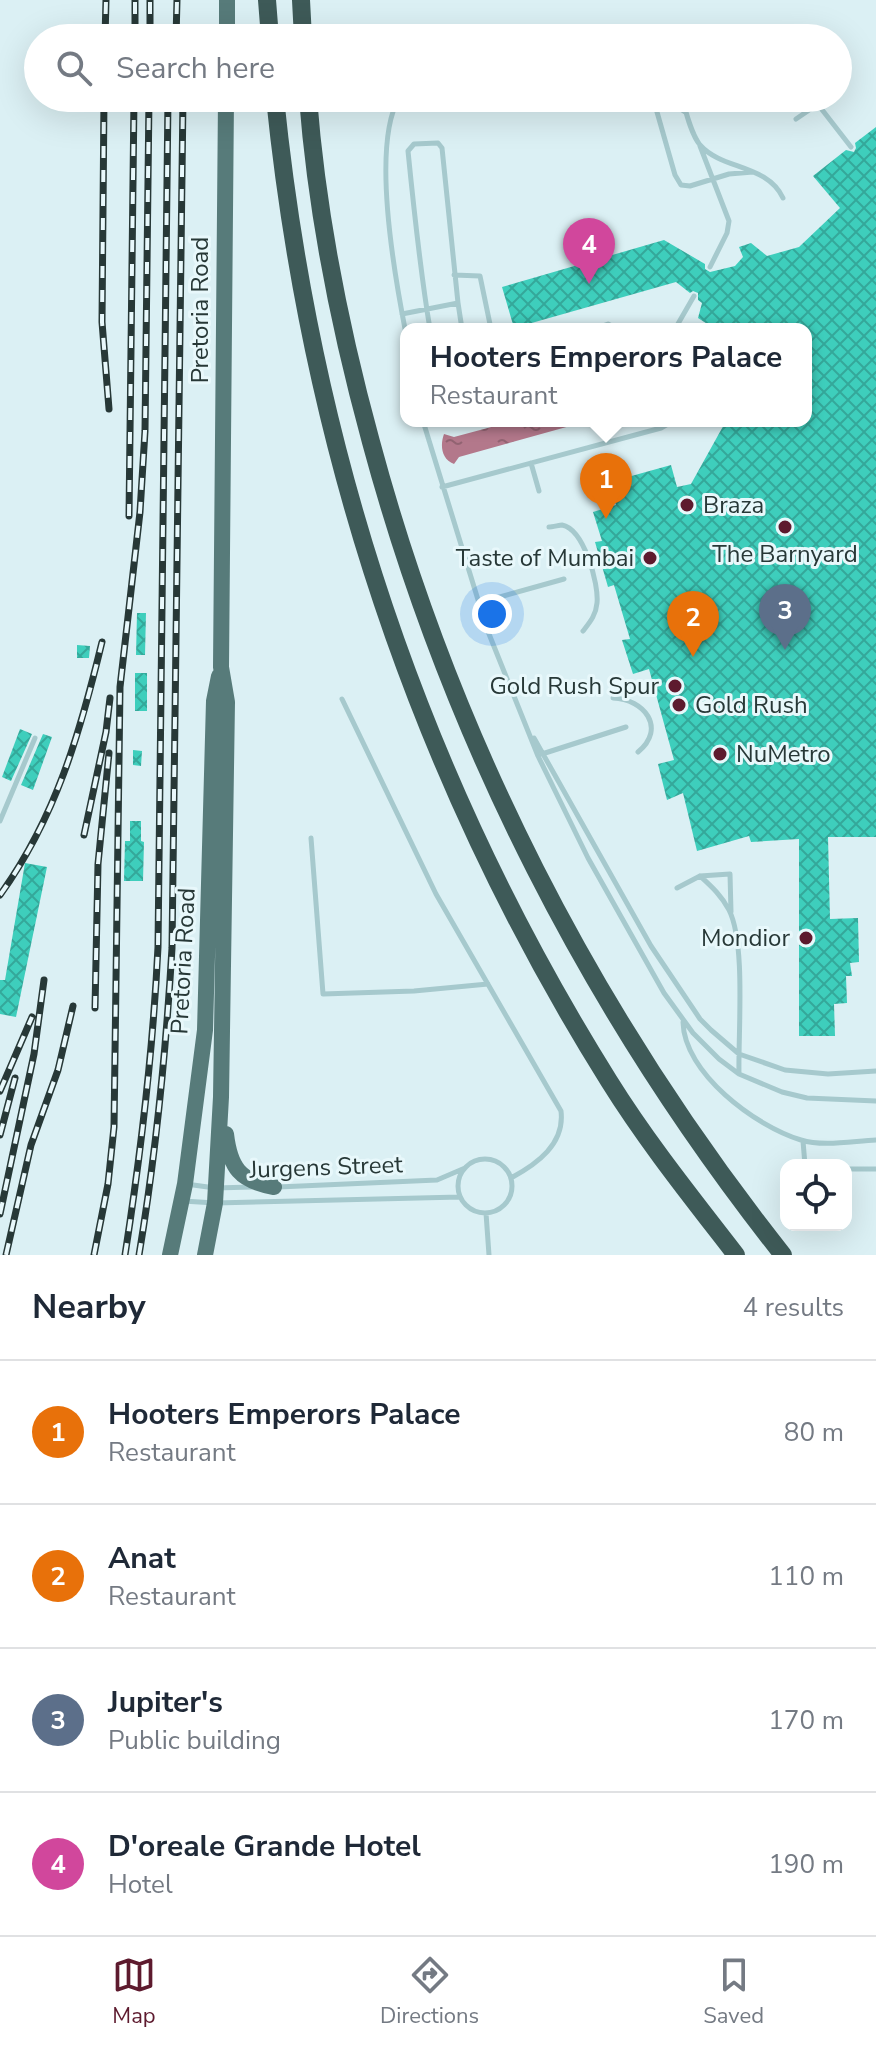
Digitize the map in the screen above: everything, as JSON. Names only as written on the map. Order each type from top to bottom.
[{"type":"highway","points":[[267,0],[269,24]]},
{"type":"highway","points":[[301,0],[302,24]]},
{"type":"highway","points":[[276,112],[283,180],[304,307],[337,457],[365,554],[447,777],[499,889],[610,1082],[736,1255]]},
{"type":"highway","points":[[310,112],[322,215],[341,326],[358,394],[391,517],[432,638],[470,732],[495,791],[564,928],[640,1055],[738,1197],[783,1255]]},
{"type":"main road","points":[[227,0],[227,24]]},
{"type":"main road","name":"Pretoria Road","points":[[205,1255],[215,1196],[221,1097],[227,702],[221,667],[226,112]]},
{"type":"main road","name":"Pretoria Road","points":[[170,1255],[183,1192],[205,1030],[214,701],[221,667]]},
{"type":"main road","points":[[221,1097],[228,1152],[233,1163],[250,1181],[274,1187]]},
{"type":"lane","points":[[393,112],[386,138],[386,184],[404,323]]},
{"type":"lane","points":[[657,112],[681,185],[690,186],[713,178],[753,172]]},
{"type":"lane","points":[[796,119],[803,112]]},
{"type":"lane","points":[[824,112],[851,147]]},
{"type":"lane","points":[[686,113],[729,225],[710,267]]},
{"type":"lane","points":[[429,323],[408,151],[414,144],[438,143],[442,148],[461,323]]},
{"type":"lane","points":[[700,145],[776,185],[783,198]]},
{"type":"lane","points":[[454,275],[480,276],[490,323]]},
{"type":"lane","points":[[678,323],[694,296]]},
{"type":"lane","points":[[402,314],[458,303]]},
{"type":"lane","points":[[426,427],[478,603],[530,732],[651,946],[700,1019],[739,1054],[771,1066],[801,1073],[876,1071]]},
{"type":"lane","points":[[442,487],[663,427]]},
{"type":"lane","points":[[531,463],[539,491]]},
{"type":"lane","points":[[549,527],[561,525],[573,532],[589,560],[597,600],[594,618],[583,631]]},
{"type":"lane","points":[[478,603],[564,579]]},
{"type":"lane","points":[[613,698],[627,698],[639,705],[649,718],[652,727],[648,740],[638,752]]},
{"type":"lane","points":[[342,699],[436,894],[551,1090],[562,1116],[557,1135],[545,1156],[511,1178]]},
{"type":"lane","points":[[541,755],[626,727]]},
{"type":"lane","points":[[0,821],[35,738]]},
{"type":"lane","points":[[541,755],[557,798],[656,980],[683,1020],[719,1059],[739,1074],[782,1092],[807,1098],[876,1101]]},
{"type":"lane","points":[[311,838],[323,994],[414,991],[488,984]]},
{"type":"lane","points":[[677,888],[700,876],[730,874],[731,913],[738,946],[739,1074]]},
{"type":"lane","points":[[700,876],[719,893],[731,913]]},
{"type":"lane","points":[[711,942],[759,945]]},
{"type":"lane","points":[[683,1020],[683,1034],[691,1052],[712,1084],[738,1105],[803,1141],[876,1140]]},
{"type":"lane","points":[[803,1141],[804,1159]]},
{"type":"lane","points":[[492,1160],[507,1170],[513,1188],[504,1206],[486,1213],[471,1209],[460,1197],[459,1182],[465,1168],[473,1162],[492,1160]]},
{"type":"lane","name":"Jurgens Street","points":[[183,1192],[215,1196],[274,1187],[437,1180],[465,1168]]},
{"type":"lane","points":[[852,1169],[876,1169]]},
{"type":"lane","name":"Jurgens Street","points":[[183,1192],[215,1196],[439,1200],[460,1197]]},
{"type":"lane","points":[[486,1213],[489,1255]]},
{"type":"water","points":[[492,427],[566,427],[459,457],[454,464],[444,455],[442,443],[444,434],[454,437]]},
{"type":"building","points":[[876,127],[876,837],[828,837],[830,919],[858,918],[859,962],[850,963],[852,976],[846,976],[847,1003],[834,1004],[835,1036],[799,1036],[799,839],[751,842],[749,836],[697,851],[683,793],[667,800],[658,764],[674,760],[649,669],[633,674],[622,640],[630,639],[614,585],[608,587],[595,542],[602,541],[593,512],[616,505],[610,482],[671,465],[677,487],[691,484],[723,427],[812,427],[812,323],[706,323],[698,318],[702,303],[698,300],[698,293],[690,293],[676,282],[532,323],[513,323],[502,287],[664,240],[705,264],[705,269],[710,272],[735,266],[743,257],[739,247],[751,243],[767,256],[799,247],[840,208],[813,176],[846,150],[854,152],[855,143]]},
{"type":"building","points":[[137,613],[146,613],[145,655],[136,655]]},
{"type":"building","points":[[77,645],[90,646],[89,658],[77,658]]},
{"type":"building","points":[[135,673],[147,673],[147,711],[135,711]]},
{"type":"building","points":[[20,729],[32,734],[11,781],[2,777]]},
{"type":"building","points":[[43,734],[52,737],[33,790],[21,785]]},
{"type":"building","points":[[133,750],[142,751],[141,766],[133,765]]},
{"type":"building","points":[[130,821],[141,821],[143,881],[124,881],[125,841],[130,841]]},
{"type":"building","points":[[25,863],[47,867],[16,1017],[0,1014],[0,980],[5,980]]},
{"type":"railway","points":[[105,24],[106,0]]},
{"type":"railway","points":[[135,0],[135,24]]},
{"type":"railway","points":[[150,0],[150,24]]},
{"type":"railway","points":[[176,24],[177,0]]},
{"type":"railway","points":[[104,112],[102,322],[109,409]]},
{"type":"railway","points":[[129,516],[134,112]]},
{"type":"railway","points":[[94,1255],[108,1184],[114,1127],[120,687],[140,512],[145,431],[149,112]]},
{"type":"railway","points":[[125,1255],[146,1101],[158,947],[168,112]]},
{"type":"railway","points":[[139,1255],[160,1102],[172,948],[183,112]]},
{"type":"railway","points":[[0,895],[36,835],[64,773],[102,642]]},
{"type":"railway","points":[[84,835],[106,732],[110,698]]},
{"type":"railway","points":[[95,1008],[98,864],[109,753]]},
{"type":"railway","points":[[0,1214],[34,1054],[44,980]]},
{"type":"railway","points":[[6,1255],[31,1145],[58,1070],[73,1006]]},
{"type":"railway","points":[[0,1091],[32,1017]]},
{"type":"railway","points":[[0,1135],[15,1078]]},
{"type":"place","name":"D'oreale Grande Hotel","points":[[589,284]]},
{"type":"place","name":"Braza","points":[[687,505]]},
{"type":"place","name":"Hooters Emperors Palace","points":[[606,519]]},
{"type":"place","name":"The Barnyard","points":[[785,527]]},
{"type":"place","name":"Taste of Mumbai","points":[[650,558]]},
{"type":"place","name":"Jupiter's","points":[[785,650]]},
{"type":"place","name":"Anat","points":[[693,657]]},
{"type":"place","name":"Gold Rush Spur","points":[[675,686]]},
{"type":"place","name":"Gold Rush","points":[[679,705]]},
{"type":"place","name":"NuMetro","points":[[720,754]]},
{"type":"place","name":"Mondior","points":[[806,938]]}]
